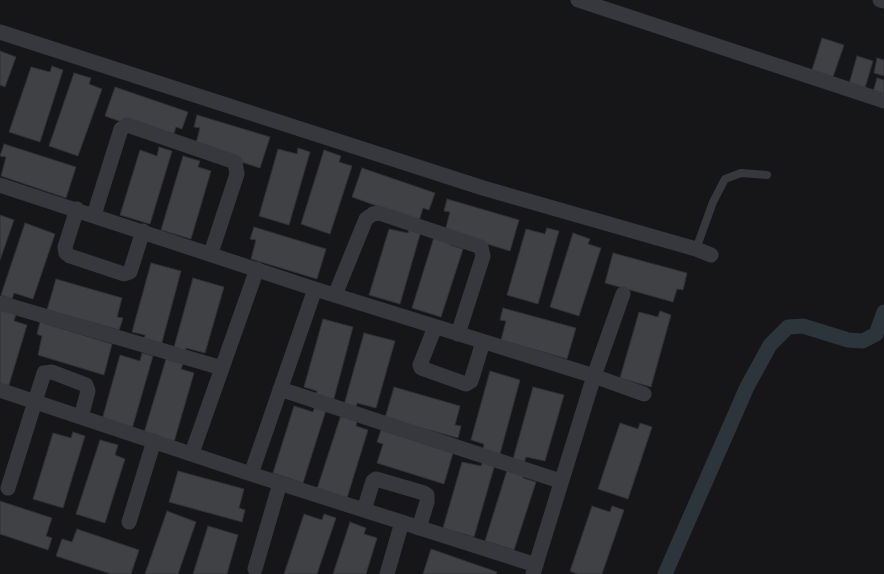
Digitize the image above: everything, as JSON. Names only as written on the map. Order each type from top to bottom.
[{"type":"street","points":[[578,0],[884,101]]},
{"type":"street","points":[[880,0],[884,1]]},
{"type":"street","points":[[0,32],[483,188],[698,244],[711,255]]},
{"type":"street","points":[[94,215],[121,129],[128,125],[235,162],[237,174],[211,254]]},
{"type":"street","points":[[0,185],[77,209],[315,289],[594,376],[644,394]]},
{"type":"street","points":[[77,209],[65,248],[66,253],[124,274],[130,272],[143,231]]},
{"type":"street","points":[[336,295],[366,219],[373,214],[379,213],[481,247],[484,256],[458,334]]},
{"type":"street","points":[[192,453],[257,269]]},
{"type":"street","points":[[251,474],[315,289]]},
{"type":"street","points":[[0,390],[154,440],[251,474],[402,522],[534,569],[560,481],[594,376],[623,294]]},
{"type":"street","points":[[0,303],[222,368]]},
{"type":"street","points":[[435,326],[420,365],[421,368],[466,384],[471,381],[483,342]]},
{"type":"street","points":[[8,488],[36,402],[43,374],[46,372],[52,372],[86,385],[88,391],[81,417]]},
{"type":"street","points":[[280,389],[560,481]]},
{"type":"street","points":[[129,522],[154,440]]},
{"type":"street","points":[[364,510],[373,481],[376,479],[424,493],[427,495],[428,502],[419,528]]},
{"type":"street","points":[[256,569],[280,483]]},
{"type":"street","points":[[387,574],[402,522]]},
{"type":"lane","points":[[698,244],[712,202],[721,184],[729,176],[741,173],[767,175]]},
{"type":"building","points":[[822,38],[844,45],[833,77],[812,70]]},
{"type":"building","points":[[0,51],[16,57],[5,87],[0,85]]},
{"type":"building","points":[[857,56],[873,61],[865,88],[849,84]]},
{"type":"building","points":[[877,58],[884,60],[884,76],[874,73]]},
{"type":"building","points":[[52,66],[63,70],[40,142],[9,132],[31,67],[50,72]]},
{"type":"building","points":[[74,73],[91,78],[89,84],[102,89],[78,156],[49,146]]},
{"type":"building","points":[[877,78],[884,80],[884,96],[873,92]]},
{"type":"building","points":[[115,87],[188,112],[182,129],[176,127],[172,140],[105,116]]},
{"type":"building","points":[[197,115],[270,137],[260,168],[195,147],[200,128],[194,127]]},
{"type":"building","points":[[4,144],[76,167],[66,198],[1,176],[6,157],[0,156]]},
{"type":"building","points":[[159,147],[172,151],[150,224],[120,215],[140,150],[157,156]]},
{"type":"building","points":[[298,148],[310,152],[289,225],[259,216],[278,149],[297,154]]},
{"type":"building","points":[[324,150],[341,156],[339,162],[352,166],[330,234],[301,224]]},
{"type":"building","points":[[183,156],[200,161],[198,167],[211,171],[191,239],[161,230]]},
{"type":"building","points":[[362,168],[435,193],[429,210],[423,208],[419,221],[352,197]]},
{"type":"building","points":[[447,199],[519,220],[510,251],[445,231],[450,212],[444,211]]},
{"type":"building","points":[[0,215],[14,220],[0,260]]},
{"type":"building","points":[[25,223],[55,234],[33,299],[14,293],[12,299],[1,295]]},
{"type":"building","points":[[254,227],[326,249],[317,279],[251,259],[256,240],[250,239]]},
{"type":"building","points":[[409,227],[421,231],[400,304],[369,295],[389,229],[408,233]]},
{"type":"building","points":[[547,228],[559,231],[538,304],[507,295],[526,229],[545,234]]},
{"type":"building","points":[[573,233],[590,239],[588,244],[601,248],[579,316],[550,307]]},
{"type":"building","points":[[435,234],[452,239],[450,245],[463,249],[441,317],[412,308]]},
{"type":"building","points":[[613,253],[687,273],[683,290],[677,289],[673,302],[605,283]]},
{"type":"building","points":[[151,263],[181,271],[161,346],[144,341],[145,335],[132,332]]},
{"type":"building","points":[[193,278],[224,287],[205,353],[186,348],[184,354],[173,351]]},
{"type":"building","points":[[56,279],[122,298],[117,317],[123,318],[119,330],[47,310]]},
{"type":"building","points":[[0,306],[17,310],[14,321],[27,325],[8,388],[0,386]]},
{"type":"building","points":[[503,308],[576,328],[567,359],[501,340],[506,321],[500,320]]},
{"type":"building","points":[[660,311],[671,315],[651,387],[620,378],[639,312],[658,317]]},
{"type":"building","points":[[323,319],[353,327],[333,402],[316,397],[317,391],[304,387]]},
{"type":"building","points":[[40,322],[112,344],[104,375],[38,355],[42,336],[37,334]]},
{"type":"building","points":[[364,333],[395,341],[376,408],[357,403],[356,409],[344,405]]},
{"type":"building","points":[[142,353],[153,356],[132,429],[102,420],[120,355],[140,361]]},
{"type":"building","points":[[166,359],[183,364],[181,369],[194,373],[174,442],[144,433]]},
{"type":"building","points":[[490,371],[520,380],[500,454],[483,450],[484,444],[471,440]]},
{"type":"building","points":[[394,387],[460,406],[455,425],[461,426],[458,438],[385,418]]},
{"type":"building","points":[[533,387],[564,395],[545,461],[526,457],[524,463],[513,459]]},
{"type":"building","points":[[294,406],[313,412],[315,406],[326,410],[303,483],[273,473]]},
{"type":"building","points":[[341,415],[357,421],[356,426],[368,430],[347,498],[317,489]]},
{"type":"building","points":[[620,423],[638,429],[640,423],[652,427],[628,499],[598,489]]},
{"type":"building","points":[[381,430],[453,453],[444,484],[377,463],[383,444],[377,442]]},
{"type":"building","points":[[73,432],[85,436],[63,508],[33,499],[53,433],[71,438]]},
{"type":"building","points":[[100,440],[118,445],[115,455],[125,459],[105,523],[76,514]]},
{"type":"building","points":[[483,461],[495,464],[474,537],[443,528],[462,462],[481,466]]},
{"type":"building","points":[[508,467],[524,472],[523,478],[536,482],[514,550],[485,541]]},
{"type":"building","points":[[178,471],[244,489],[239,508],[245,510],[242,522],[169,502]]},
{"type":"building","points":[[0,501],[52,518],[46,536],[52,538],[48,550],[0,534]]},
{"type":"building","points":[[592,506],[610,512],[612,506],[624,510],[602,574],[577,574],[570,571]]},
{"type":"building","points":[[167,511],[196,522],[178,574],[145,574]]},
{"type":"building","points":[[304,514],[322,520],[324,514],[336,518],[317,574],[284,574]]},
{"type":"building","points":[[350,522],[366,528],[364,534],[377,538],[366,574],[333,574]]},
{"type":"building","points":[[208,526],[238,535],[227,574],[193,574]]},
{"type":"building","points":[[77,529],[139,550],[131,574],[111,574],[56,556],[62,539],[72,542]]},
{"type":"building","points":[[431,549],[497,572],[496,574],[423,574]]},
{"type":"waterway","points":[[665,574],[747,387],[770,345],[788,327],[803,326],[848,340],[863,341],[876,334],[884,312]]}]
